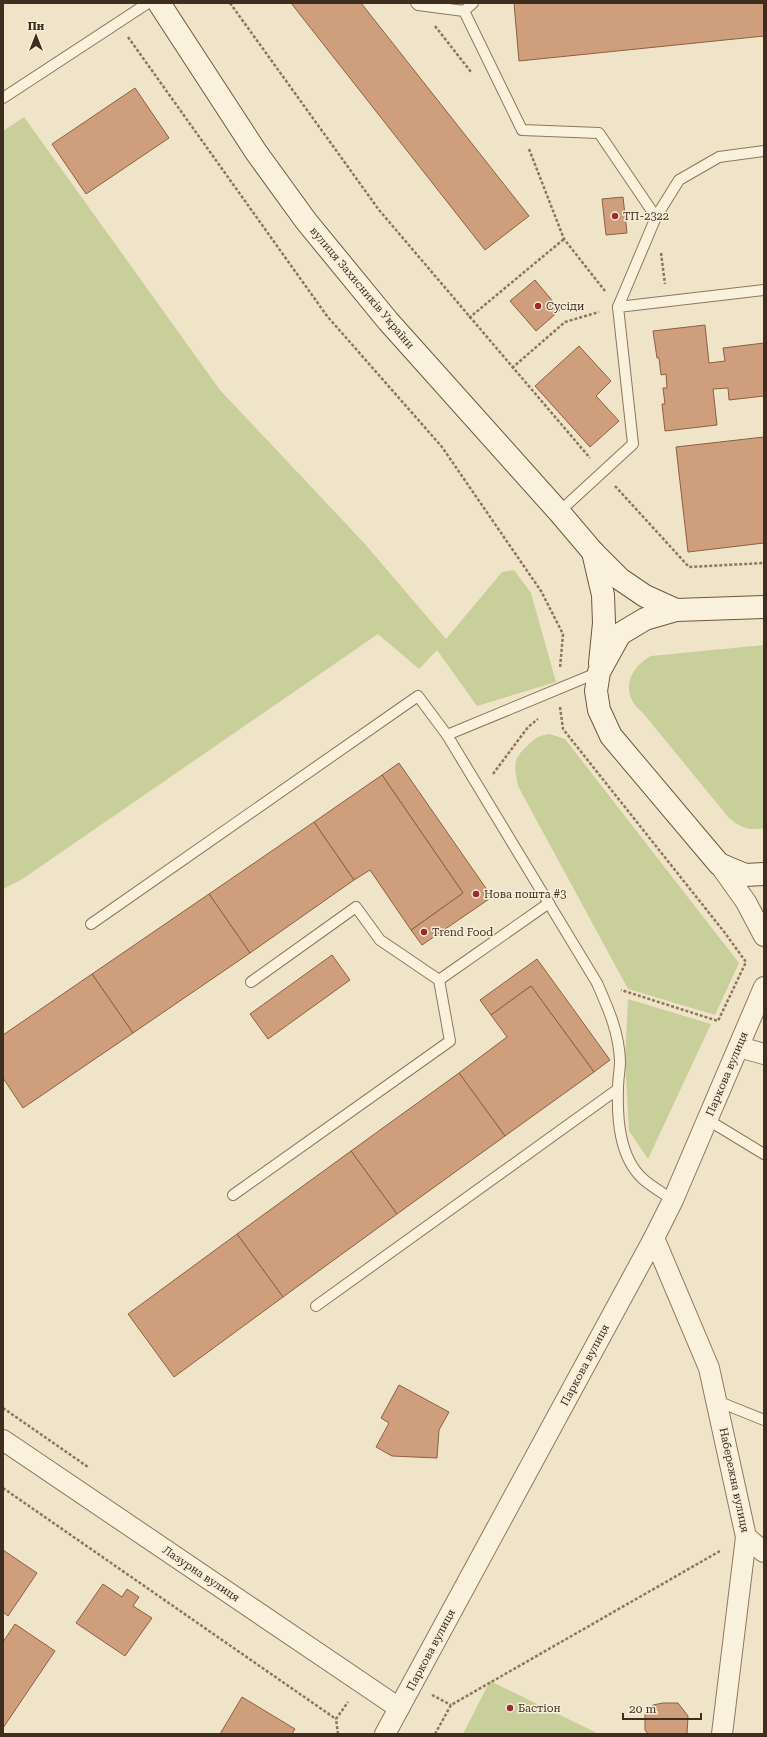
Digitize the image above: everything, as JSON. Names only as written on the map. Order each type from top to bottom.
[{"type":"street","name":"вулиця Захисників України","points":[[159,3],[256,152],[306,221],[388,321],[593,552],[620,579],[645,596],[676,610]]},
{"type":"street","points":[[593,552],[603,596],[604,623],[596,691],[599,710],[611,736],[719,864],[746,902],[764,936]]},
{"type":"street","points":[[599,672],[620,634],[645,619],[676,610],[764,607]]},
{"type":"street","points":[[719,864],[745,875],[764,874]]},
{"type":"street","name":"Паркова вулиця","points":[[385,1734],[654,1238],[673,1200],[764,987]]},
{"type":"street","points":[[739,1047],[764,1054]]},
{"type":"street","name":"Набережна вулиця","points":[[654,1238],[709,1368],[746,1537],[722,1734]]},
{"type":"street","name":"Лазурна вулиця","points":[[3,1440],[399,1708]]},
{"type":"street","points":[[746,1537],[764,1552]]},
{"type":"lane","points":[[3,98],[148,3]]},
{"type":"lane","points":[[464,11],[473,3]]},
{"type":"lane","points":[[417,4],[464,11]]},
{"type":"lane","points":[[464,11],[522,130],[599,134],[656,217]]},
{"type":"lane","points":[[559,512],[633,444],[618,307],[656,217],[679,180],[719,157],[764,152]]},
{"type":"lane","points":[[618,307],[764,290]]},
{"type":"lane","points":[[447,735],[599,672]]},
{"type":"lane","points":[[91,924],[418,696],[447,735],[597,983],[612,1015],[617,1035],[620,1060],[618,1089],[619,1122],[622,1144],[630,1164],[643,1179],[673,1200]]},
{"type":"lane","points":[[440,980],[549,903]]},
{"type":"lane","points":[[233,1195],[450,1041],[440,980],[380,940],[356,907],[251,982]]},
{"type":"lane","points":[[316,1306],[618,1089]]},
{"type":"lane","points":[[708,1120],[764,1154]]},
{"type":"lane","points":[[717,1401],[764,1420]]},
{"type":"path","points":[[230,3],[379,210],[469,318],[602,472],[689,567],[764,563]]},
{"type":"path","points":[[417,4],[476,78]]},
{"type":"path","points":[[118,23],[327,316],[442,447],[541,591],[563,634],[558,696],[563,729],[746,962],[718,1021],[597,983]]},
{"type":"path","points":[[512,368],[565,322],[618,307],[564,239],[522,130]]},
{"type":"path","points":[[656,217],[668,301]]},
{"type":"path","points":[[469,318],[564,239]]},
{"type":"path","points":[[480,790],[528,727],[539,718]]},
{"type":"path","points":[[3,1488],[336,1719],[338,1734]]},
{"type":"path","points":[[435,1734],[451,1705],[746,1537]]},
{"type":"green space","points":[[24,117],[220,390],[365,544],[446,639],[502,572],[514,570],[531,593],[556,682],[477,706],[437,650],[419,669],[378,634],[21,880],[3,889],[3,131]]},
{"type":"green space","points":[[764,645],[764,828],[749,829],[729,818],[636,706],[631,698],[629,683],[636,668],[651,656]]},
{"type":"green space","points":[[550,734],[565,739],[739,963],[715,1015],[628,989],[518,786],[515,768],[519,755],[528,745],[540,736]]},
{"type":"green space","points":[[628,999],[711,1024],[648,1159],[629,1131],[625,1059]]},
{"type":"green space","name":"Бастіон","points":[[490,1681],[599,1734],[463,1734]]},
{"type":"building","points":[[291,3],[361,3],[529,216],[485,250]]},
{"type":"building","points":[[514,3],[764,3],[764,36],[519,61]]},
{"type":"building","points":[[135,88],[169,138],[86,194],[52,144]]},
{"type":"building","name":"ТП-2322","points":[[623,197],[627,233],[606,235],[602,199]]},
{"type":"building","points":[[535,280],[560,310],[536,331],[510,301]]},
{"type":"building","points":[[705,325],[709,363],[725,361],[723,348],[764,343],[764,396],[729,400],[728,388],[713,389],[717,425],[665,431],[662,404],[665,404],[663,388],[667,388],[666,374],[661,375],[653,331]]},
{"type":"building","points":[[579,346],[611,381],[596,396],[619,421],[590,447],[535,386]]},
{"type":"building","points":[[764,437],[764,543],[688,552],[676,447]]},
{"type":"building","points":[[399,763],[492,897],[422,945],[411,930],[463,893],[382,775]]},
{"type":"building","points":[[382,775],[463,893],[411,930],[370,870],[354,880],[314,822]]},
{"type":"building","points":[[314,822],[354,880],[250,953],[209,894]]},
{"type":"building","points":[[209,894],[250,953],[133,1033],[92,974]]},
{"type":"building","points":[[332,955],[350,980],[268,1039],[250,1014]]},
{"type":"building","points":[[537,959],[610,1060],[594,1072],[531,986],[491,1015],[480,1000]]},
{"type":"building","points":[[92,974],[133,1033],[23,1108],[3,1078],[3,1035]]},
{"type":"building","points":[[531,986],[594,1072],[505,1136],[459,1073],[507,1037],[491,1015]]},
{"type":"building","points":[[459,1073],[505,1136],[397,1214],[351,1151]]},
{"type":"building","points":[[351,1151],[397,1214],[283,1297],[237,1234]]},
{"type":"building","points":[[237,1234],[283,1297],[174,1377],[128,1314]]},
{"type":"building","points":[[399,1385],[449,1412],[439,1430],[437,1458],[392,1456],[376,1447],[389,1423],[381,1418]]},
{"type":"building","points":[[3,1550],[37,1573],[8,1616],[3,1612]]},
{"type":"building","points":[[103,1584],[122,1597],[127,1589],[139,1597],[133,1606],[152,1618],[125,1656],[76,1623]]},
{"type":"building","points":[[15,1624],[55,1651],[3,1728],[3,1642]]},
{"type":"building","points":[[242,1697],[295,1729],[292,1734],[220,1734]]},
{"type":"building","points":[[678,1703],[688,1716],[687,1734],[648,1734],[645,1730],[645,1713],[653,1705]]},
{"type":"place","name":"ТП-2322","points":[[615,216]]},
{"type":"place","name":"Сусіди","points":[[538,306]]},
{"type":"place","name":"Нова пошта #3","points":[[476,894]]},
{"type":"place","name":"Trend Food","points":[[424,932]]},
{"type":"place","name":"Бастіон","points":[[510,1708]]}]
